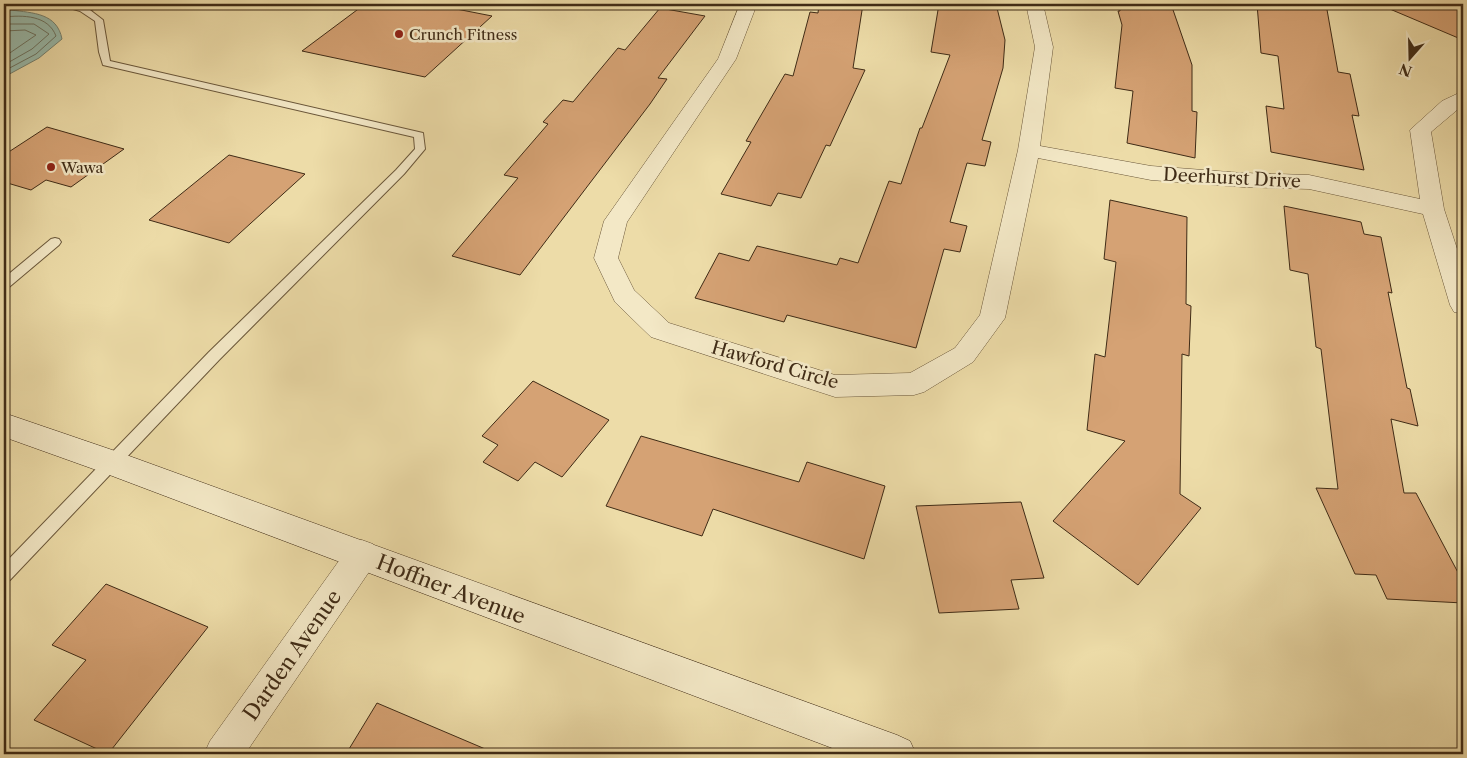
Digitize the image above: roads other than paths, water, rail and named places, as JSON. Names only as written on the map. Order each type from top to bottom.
[{"type":"street","name":"Hawford Circle","points":[[748,4],[727,59],[616,222],[606,258],[624,296],[660,330],[835,386],[914,384],[964,355],[992,318],[1029,150],[1044,47],[1034,4]]},
{"type":"street","points":[[1463,97],[1449,105],[1420,130],[1433,209],[1463,305]]},
{"type":"street","name":"Deerhurst Drive","points":[[1029,150],[1151,173],[1243,180],[1309,182],[1433,209]]},
{"type":"street","name":"Hoffner Avenue","points":[[4,425],[362,555],[891,753]]},
{"type":"street","name":"Darden Avenue","points":[[223,754],[362,555]]},
{"type":"lane","points":[[4,575],[110,462],[400,172],[420,149],[418,135],[106,63],[101,50],[103,35],[98,20],[83,9],[66,4]]},
{"type":"lane","points":[[83,9],[101,4]]},
{"type":"lane","points":[[4,285],[55,242]]},
{"type":"water","points":[[11,10],[35,14],[49,19],[59,30],[62,39],[39,58],[4,77],[4,13]]},
{"type":"place","name":"Crunch Fitness","points":[[399,34]]},
{"type":"place","name":"Wawa","points":[[51,167]]}]
